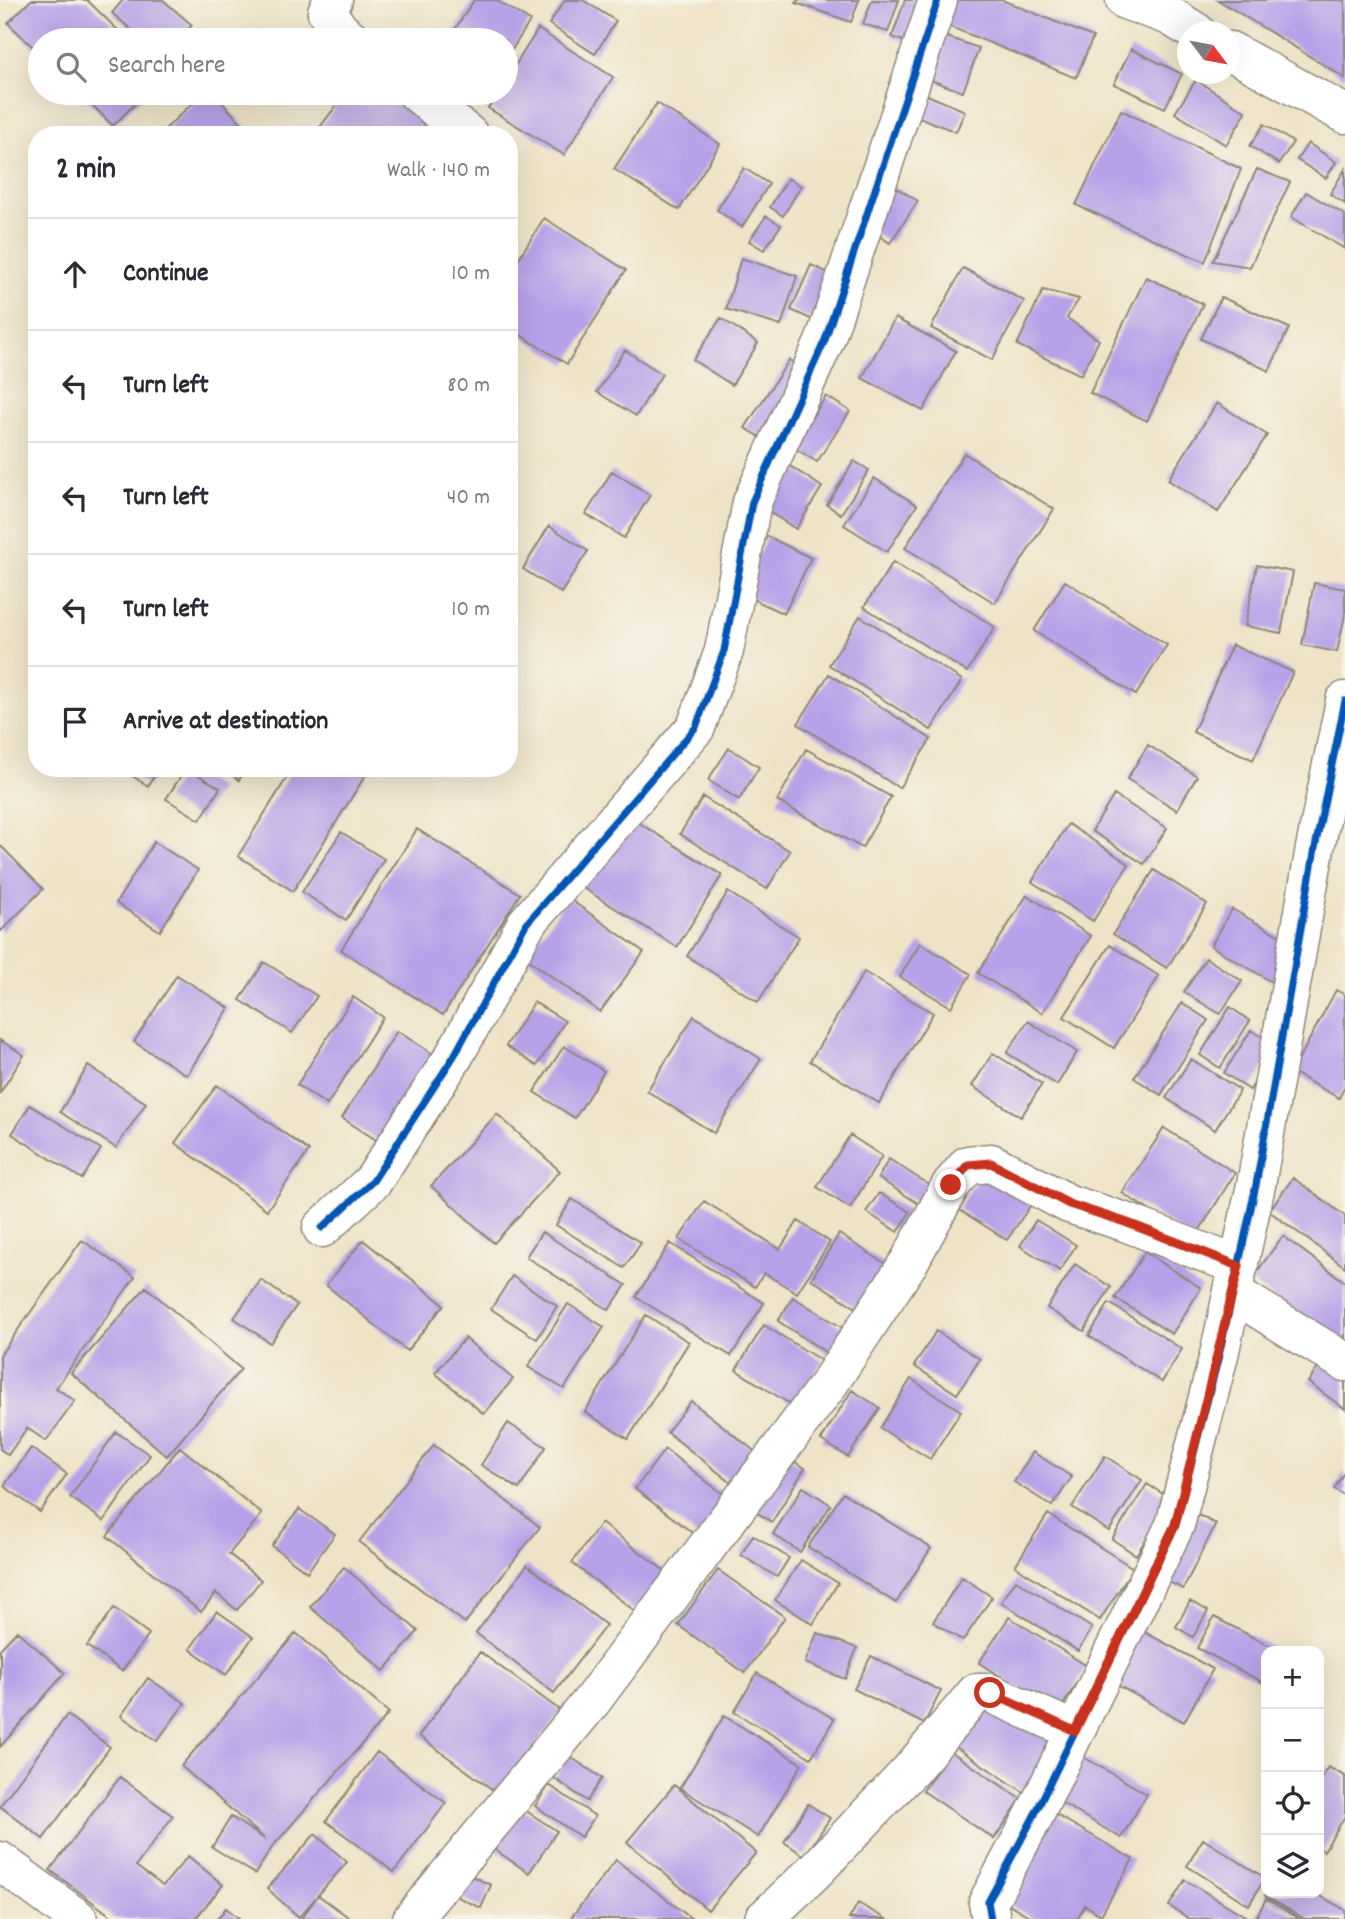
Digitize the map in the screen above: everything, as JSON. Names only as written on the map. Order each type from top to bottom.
[{"type":"street","points":[[332,0],[327,12],[338,28]]},
{"type":"street","points":[[322,1228],[373,1181],[454,1056],[526,924],[696,727],[724,651],[752,502],[825,340],[938,0]]},
{"type":"street","points":[[1125,0],[1182,16]]},
{"type":"street","points":[[1240,56],[1345,114]]},
{"type":"street","points":[[432,105],[459,126]]},
{"type":"street","points":[[991,1919],[988,1902],[1175,1525],[1236,1279],[1256,1185],[1315,848],[1345,701]]},
{"type":"street","points":[[412,1919],[591,1702],[828,1385],[909,1262],[951,1185],[968,1165],[991,1163],[1069,1204],[1125,1222],[1236,1279],[1345,1362]]},
{"type":"street","points":[[764,1919],[815,1871],[910,1771],[976,1693],[990,1693],[1075,1731]]},
{"type":"street","points":[[0,1861],[78,1919]]},
{"type":"building","points":[[31,0],[87,0],[116,28],[28,28],[28,42],[8,23]]},
{"type":"building","points":[[123,0],[163,0],[192,25],[189,28],[129,28],[112,13]]},
{"type":"building","points":[[474,0],[496,0],[530,21],[518,40],[518,28],[456,28]]},
{"type":"building","points":[[565,0],[583,0],[616,21],[595,54],[549,24]]},
{"type":"building","points":[[798,0],[859,0],[851,22],[796,3]]},
{"type":"building","points":[[872,0],[899,0],[888,32],[863,24]]},
{"type":"building","points":[[905,0],[933,0],[916,46],[892,37]]},
{"type":"building","points":[[951,0],[1002,0],[1093,37],[1076,78],[941,23]]},
{"type":"building","points":[[1218,0],[1345,0],[1345,78]]},
{"type":"building","points":[[538,29],[613,77],[564,155],[488,108],[490,105],[518,105],[518,61]]},
{"type":"building","points":[[930,31],[979,48],[963,92],[914,74]]},
{"type":"building","points":[[1131,49],[1177,72],[1177,84],[1165,108],[1114,84]]},
{"type":"building","points":[[1193,84],[1202,84],[1246,112],[1226,145],[1175,113]]},
{"type":"building","points":[[925,94],[965,111],[956,132],[916,116]]},
{"type":"building","points":[[657,103],[720,144],[679,210],[614,169]]},
{"type":"building","points":[[92,105],[134,105],[113,126]]},
{"type":"building","points":[[190,105],[224,105],[244,126],[168,126]]},
{"type":"building","points":[[337,105],[404,105],[432,126],[321,126]]},
{"type":"building","points":[[1121,110],[1241,169],[1205,262],[1076,205]]},
{"type":"building","points":[[1264,124],[1293,142],[1279,164],[1250,146]]},
{"type":"building","points":[[1308,143],[1336,162],[1326,178],[1297,160]]},
{"type":"building","points":[[744,168],[769,184],[742,227],[717,210]]},
{"type":"building","points":[[1257,169],[1290,182],[1250,267],[1213,261]]},
{"type":"building","points":[[1345,169],[1345,204],[1330,194]]},
{"type":"building","points":[[788,178],[801,186],[783,216],[770,207]]},
{"type":"building","points":[[892,185],[918,201],[890,243],[866,227]]},
{"type":"building","points":[[1306,192],[1345,215],[1345,249],[1291,217]]},
{"type":"building","points":[[766,216],[781,225],[764,250],[749,241]]},
{"type":"building","points":[[544,218],[626,270],[567,364],[518,334],[518,260]]},
{"type":"building","points":[[741,258],[797,276],[781,326],[726,309]]},
{"type":"building","points":[[811,265],[838,277],[817,322],[791,310]]},
{"type":"building","points":[[963,268],[1024,301],[992,360],[931,328]]},
{"type":"building","points":[[1146,277],[1203,304],[1147,421],[1090,393]]},
{"type":"building","points":[[1043,290],[1079,299],[1067,318],[1099,340],[1081,375],[1017,345]]},
{"type":"building","points":[[1221,297],[1289,328],[1269,371],[1201,339]]},
{"type":"building","points":[[721,318],[758,343],[732,385],[693,360]]},
{"type":"building","points":[[895,318],[956,351],[923,411],[862,378]]},
{"type":"building","points":[[625,350],[662,374],[636,416],[597,392]]},
{"type":"building","points":[[789,360],[805,370],[762,438],[745,428]]},
{"type":"building","points":[[826,396],[850,411],[817,462],[793,447]]},
{"type":"building","points":[[1217,403],[1267,435],[1218,512],[1168,480]]},
{"type":"building","points":[[964,453],[1054,509],[995,603],[905,548]]},
{"type":"building","points":[[854,461],[869,470],[841,514],[827,505]]},
{"type":"building","points":[[784,462],[822,487],[796,529],[757,504]]},
{"type":"building","points":[[612,471],[650,495],[624,538],[586,514]]},
{"type":"building","points":[[874,478],[917,505],[887,552],[844,525]]},
{"type":"building","points":[[549,526],[588,551],[561,593],[523,569]]},
{"type":"building","points":[[767,536],[811,558],[784,614],[740,593]]},
{"type":"building","points":[[893,562],[995,627],[967,672],[864,607]]},
{"type":"building","points":[[1257,565],[1293,572],[1281,633],[1245,626]]},
{"type":"building","points":[[1065,581],[1167,645],[1136,695],[1034,631]]},
{"type":"building","points":[[1314,583],[1345,589],[1345,615],[1337,652],[1302,645]]},
{"type":"building","points":[[860,616],[962,680],[931,730],[829,665]]},
{"type":"building","points":[[1232,645],[1293,672],[1253,760],[1193,732]]},
{"type":"building","points":[[829,674],[931,739],[899,788],[798,724]]},
{"type":"building","points":[[1148,745],[1197,776],[1177,810],[1127,779]]},
{"type":"building","points":[[729,748],[759,767],[739,800],[708,780]]},
{"type":"building","points":[[806,749],[891,797],[862,848],[777,801]]},
{"type":"building","points":[[134,777],[154,777],[148,786]]},
{"type":"building","points":[[180,777],[201,777],[220,788],[200,820],[166,799]]},
{"type":"building","points":[[287,777],[364,777],[293,891],[238,856]]},
{"type":"building","points":[[1114,795],[1167,828],[1144,864],[1092,831]]},
{"type":"building","points":[[703,797],[790,851],[767,889],[680,834]]},
{"type":"building","points":[[625,814],[722,875],[677,947],[580,886]]},
{"type":"building","points":[[1068,824],[1129,864],[1093,921],[1032,882]]},
{"type":"building","points":[[417,829],[520,894],[443,1015],[341,950]]},
{"type":"building","points":[[341,832],[384,859],[346,920],[302,892]]},
{"type":"building","points":[[154,842],[198,870],[160,931],[116,903]]},
{"type":"building","points":[[0,845],[43,889],[0,932]]},
{"type":"building","points":[[1154,870],[1207,904],[1167,968],[1113,934]]},
{"type":"building","points":[[728,892],[799,937],[758,1002],[687,956]]},
{"type":"building","points":[[1027,895],[1091,936],[1042,1013],[978,973]]},
{"type":"building","points":[[568,898],[644,952],[600,1012],[525,957]]},
{"type":"building","points":[[1232,909],[1294,944],[1272,982],[1211,946]]},
{"type":"building","points":[[920,943],[971,974],[951,1007],[900,977]]},
{"type":"building","points":[[1110,945],[1159,976],[1114,1048],[1064,1017]]},
{"type":"building","points":[[1206,958],[1242,981],[1220,1014],[1184,992]]},
{"type":"building","points":[[264,962],[317,996],[292,1033],[240,1000]]},
{"type":"building","points":[[864,972],[933,1013],[879,1103],[810,1061]]},
{"type":"building","points":[[177,975],[229,1008],[187,1075],[134,1042]]},
{"type":"building","points":[[1336,990],[1345,995],[1345,1086],[1339,1098],[1292,1072]]},
{"type":"building","points":[[353,997],[383,1017],[327,1105],[297,1085]]},
{"type":"building","points":[[534,1002],[565,1021],[537,1066],[506,1046]]},
{"type":"building","points":[[1182,1003],[1208,1020],[1161,1095],[1134,1078]]},
{"type":"building","points":[[1230,1007],[1250,1021],[1220,1068],[1200,1055]]},
{"type":"building","points":[[694,1016],[761,1059],[714,1133],[647,1091]]},
{"type":"building","points":[[1028,1021],[1077,1052],[1057,1085],[1007,1053]]},
{"type":"building","points":[[1251,1030],[1277,1046],[1250,1090],[1224,1073]]},
{"type":"building","points":[[397,1031],[447,1063],[392,1150],[342,1118]]},
{"type":"building","points":[[0,1040],[24,1055],[0,1093]]},
{"type":"building","points":[[564,1046],[604,1071],[575,1118],[534,1092]]},
{"type":"building","points":[[993,1053],[1042,1084],[1021,1117],[972,1086]]},
{"type":"building","points":[[1191,1059],[1240,1090],[1215,1130],[1166,1098]]},
{"type":"building","points":[[88,1066],[146,1103],[116,1148],[60,1112]]},
{"type":"building","points":[[217,1085],[309,1151],[267,1210],[175,1143]]},
{"type":"building","points":[[30,1105],[101,1149],[82,1179],[12,1134]]},
{"type":"building","points":[[497,1114],[560,1171],[494,1243],[431,1186]]},
{"type":"building","points":[[1164,1128],[1235,1173],[1194,1239],[1122,1193]]},
{"type":"building","points":[[850,1135],[882,1156],[850,1208],[817,1187]]},
{"type":"building","points":[[889,1159],[940,1192],[929,1210],[878,1178]]},
{"type":"building","points":[[982,1171],[1032,1203],[1007,1240],[958,1209]]},
{"type":"building","points":[[1293,1178],[1345,1216],[1345,1267],[1269,1211]]},
{"type":"building","points":[[879,1193],[910,1212],[898,1232],[866,1212]]},
{"type":"building","points":[[572,1199],[641,1243],[624,1268],[556,1225]]},
{"type":"building","points":[[704,1201],[780,1249],[798,1221],[830,1242],[797,1293],[764,1273],[755,1287],[679,1239]]},
{"type":"building","points":[[1036,1220],[1076,1245],[1060,1271],[1020,1246]]},
{"type":"building","points":[[542,1232],[626,1285],[609,1310],[526,1257]]},
{"type":"building","points":[[839,1234],[889,1266],[861,1311],[811,1279]]},
{"type":"building","points":[[1283,1236],[1345,1282],[1345,1351],[1250,1281]]},
{"type":"building","points":[[82,1240],[135,1277],[56,1388],[75,1401],[46,1441],[27,1428],[8,1455],[0,1449],[0,1355]]},
{"type":"building","points":[[363,1240],[444,1305],[407,1351],[326,1285]]},
{"type":"building","points":[[670,1243],[764,1303],[731,1356],[636,1297]]},
{"type":"building","points":[[1145,1252],[1201,1288],[1172,1334],[1115,1298]]},
{"type":"building","points":[[1075,1264],[1111,1287],[1084,1331],[1047,1308]]},
{"type":"building","points":[[512,1276],[557,1306],[537,1339],[491,1309]]},
{"type":"building","points":[[261,1280],[297,1305],[270,1343],[234,1318]]},
{"type":"building","points":[[146,1287],[241,1369],[167,1456],[71,1373]]},
{"type":"building","points":[[793,1297],[846,1330],[830,1355],[778,1321]]},
{"type":"building","points":[[1109,1303],[1182,1349],[1162,1382],[1089,1336]]},
{"type":"building","points":[[568,1304],[604,1327],[564,1389],[528,1367]]},
{"type":"building","points":[[646,1315],[689,1342],[628,1439],[585,1412]]},
{"type":"building","points":[[764,1325],[822,1361],[793,1406],[736,1370]]},
{"type":"building","points":[[936,1331],[980,1359],[957,1394],[914,1366]]},
{"type":"building","points":[[465,1338],[513,1379],[484,1414],[435,1373]]},
{"type":"building","points":[[1325,1358],[1345,1372],[1345,1409],[1308,1382]]},
{"type":"building","points":[[911,1379],[961,1411],[930,1459],[880,1428]]},
{"type":"building","points":[[852,1390],[880,1408],[848,1457],[821,1440]]},
{"type":"building","points":[[691,1401],[762,1457],[738,1488],[667,1432]]},
{"type":"building","points":[[508,1423],[546,1447],[519,1489],[481,1465]]},
{"type":"building","points":[[116,1432],[150,1455],[104,1521],[70,1497]]},
{"type":"building","points":[[434,1445],[540,1527],[465,1623],[359,1542]]},
{"type":"building","points":[[180,1447],[262,1514],[229,1554],[261,1580],[237,1610],[216,1593],[201,1612],[107,1536]]},
{"type":"building","points":[[31,1448],[67,1474],[40,1512],[4,1486]]},
{"type":"building","points":[[665,1449],[732,1501],[702,1540],[635,1489]]},
{"type":"building","points":[[779,1452],[805,1468],[772,1522],[745,1505]]},
{"type":"building","points":[[1033,1452],[1072,1477],[1052,1506],[1014,1482]]},
{"type":"building","points":[[1105,1456],[1142,1480],[1109,1531],[1072,1507]]},
{"type":"building","points":[[1345,1471],[1345,1496],[1334,1489]]},
{"type":"building","points":[[1147,1484],[1171,1499],[1136,1555],[1112,1539]]},
{"type":"building","points":[[803,1487],[831,1505],[800,1552],[773,1534]]},
{"type":"building","points":[[843,1493],[931,1548],[896,1603],[808,1547]]},
{"type":"building","points":[[299,1509],[335,1534],[307,1572],[272,1546]]},
{"type":"building","points":[[1194,1513],[1216,1524],[1183,1589],[1161,1578]]},
{"type":"building","points":[[1048,1514],[1133,1568],[1100,1620],[1015,1566]]},
{"type":"building","points":[[601,1523],[669,1574],[639,1614],[572,1563]]},
{"type":"building","points":[[753,1535],[789,1558],[777,1577],[741,1555]]},
{"type":"building","points":[[801,1560],[838,1583],[813,1624],[775,1600]]},
{"type":"building","points":[[527,1565],[606,1625],[554,1693],[476,1633]]},
{"type":"building","points":[[344,1567],[418,1631],[384,1671],[310,1607]]},
{"type":"building","points":[[718,1570],[785,1617],[745,1673],[678,1625]]},
{"type":"building","points":[[962,1577],[992,1597],[963,1641],[933,1622]]},
{"type":"building","points":[[1016,1580],[1092,1628],[1078,1651],[1001,1602]]},
{"type":"building","points":[[1190,1601],[1208,1611],[1193,1637],[1176,1627]]},
{"type":"building","points":[[114,1608],[149,1634],[122,1671],[87,1646]]},
{"type":"building","points":[[217,1611],[253,1637],[226,1675],[190,1649]]},
{"type":"building","points":[[1009,1617],[1087,1666],[1058,1713],[979,1663]]},
{"type":"building","points":[[1214,1617],[1270,1646],[1261,1646],[1261,1681],[1197,1648]]},
{"type":"building","points":[[1137,1628],[1213,1669],[1184,1722],[1108,1680]]},
{"type":"building","points":[[17,1631],[65,1673],[0,1747],[0,1649]]},
{"type":"building","points":[[296,1633],[389,1713],[273,1846],[255,1874],[212,1847],[231,1817],[266,1840],[181,1766]]},
{"type":"building","points":[[817,1633],[857,1648],[845,1679],[805,1663]]},
{"type":"building","points":[[480,1652],[561,1711],[500,1795],[419,1736]]},
{"type":"building","points":[[871,1656],[941,1691],[924,1724],[854,1689]]},
{"type":"building","points":[[757,1673],[834,1719],[811,1758],[734,1712]]},
{"type":"building","points":[[148,1678],[185,1703],[157,1741],[121,1716]]},
{"type":"building","points":[[983,1690],[1062,1743],[1028,1795],[948,1742]]},
{"type":"building","points":[[67,1715],[110,1747],[43,1839],[0,1806]]},
{"type":"building","points":[[724,1716],[802,1764],[758,1837],[680,1788]]},
{"type":"building","points":[[950,1751],[1021,1799],[994,1839],[923,1791]]},
{"type":"building","points":[[377,1752],[446,1803],[394,1872],[326,1821]]},
{"type":"building","points":[[1080,1755],[1147,1794],[1121,1838],[1055,1799]]},
{"type":"building","points":[[569,1756],[602,1778],[587,1801],[554,1778]]},
{"type":"building","points":[[1328,1767],[1345,1776],[1345,1816],[1324,1851],[1324,1835],[1324,1774]]},
{"type":"building","points":[[120,1777],[173,1816],[136,1866],[163,1886],[188,1856],[223,1885],[195,1919],[115,1919],[50,1870]]},
{"type":"building","points":[[549,1785],[595,1816],[581,1837],[535,1806]]},
{"type":"building","points":[[674,1785],[756,1853],[708,1910],[627,1842]]},
{"type":"building","points":[[503,1796],[557,1831],[529,1873],[476,1837]]},
{"type":"building","points":[[808,1804],[830,1818],[805,1856],[784,1842]]},
{"type":"building","points":[[1053,1813],[1133,1859],[1101,1915],[1085,1905],[1077,1919],[1034,1919],[1002,1900]]},
{"type":"building","points":[[315,1834],[347,1862],[299,1917],[267,1889]]},
{"type":"building","points":[[1203,1839],[1261,1875],[1261,1885],[1249,1905],[1187,1866]]},
{"type":"building","points":[[616,1860],[692,1919],[570,1919]]},
{"type":"building","points":[[463,1872],[491,1885],[481,1908],[453,1895]]},
{"type":"building","points":[[1185,1880],[1250,1919],[1190,1919],[1169,1906]]},
{"type":"building","points":[[318,1895],[351,1919],[301,1919]]},
{"type":"building","points":[[1268,1898],[1324,1898],[1345,1910],[1345,1919],[1305,1919]]},
{"type":"building","points":[[1266,1899],[1300,1919],[1255,1919]]},
{"type":"building","points":[[858,1903],[886,1919],[849,1919]]},
{"type":"building","points":[[226,1908],[240,1919],[217,1919]]},
{"type":"cycle path","points":[[322,1228],[373,1181],[454,1056],[526,924],[696,727],[724,651],[752,502],[825,340],[938,0]]},
{"type":"cycle path","points":[[991,1919],[988,1902],[1035,1814],[1175,1525],[1219,1355],[1256,1185],[1315,848],[1345,701]]},
{"type":"route","points":[[951,1185],[968,1165],[991,1163],[1007,1169],[1069,1204],[1125,1222],[1239,1266],[1175,1525],[1075,1731],[990,1693]]}]
